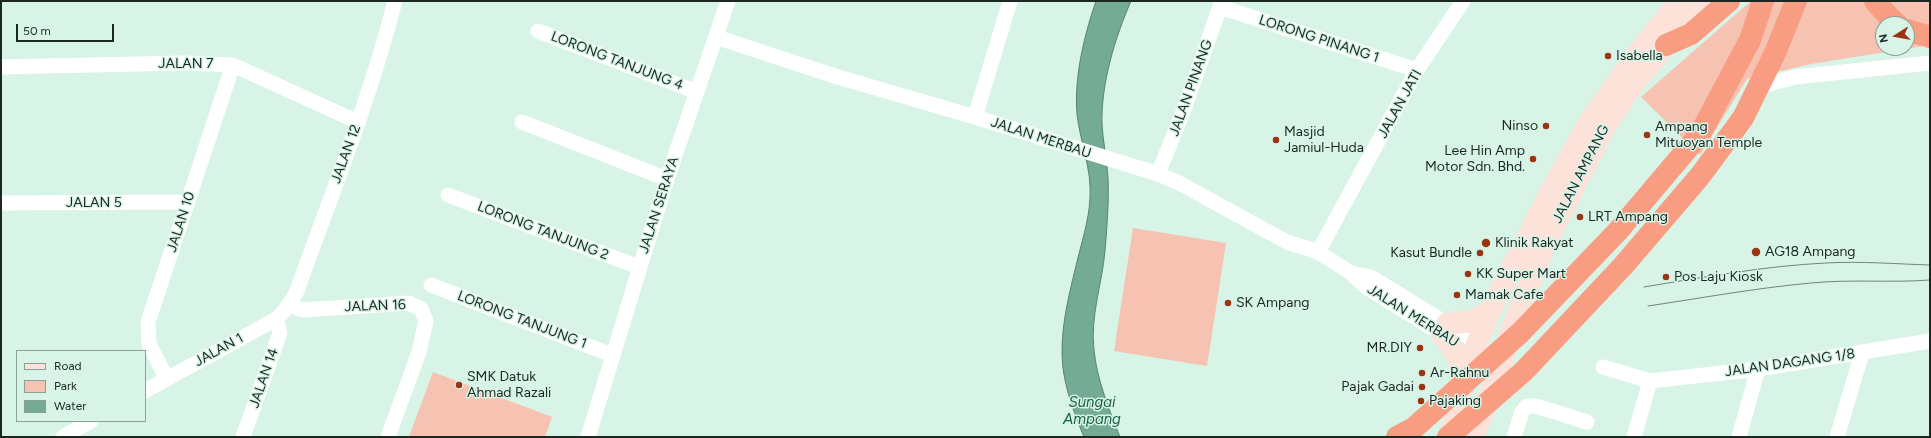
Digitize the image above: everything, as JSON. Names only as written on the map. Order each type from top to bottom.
[{"type":"highway","points":[[1666,45],[1691,34],[1729,1]]},
{"type":"highway","points":[[1397,437],[1414,428],[1520,333],[1618,231],[1700,134],[1750,40],[1763,1]]},
{"type":"highway","points":[[1449,437],[1524,371],[1623,266],[1700,176],[1743,118],[1775,53],[1796,1]]},
{"type":"highway","points":[[1875,1],[1888,16]]},
{"type":"highway","points":[[1915,33],[1930,38]]},
{"type":"main road","name":"JALAN AMPANG","points":[[1449,437],[1475,349],[1490,311],[1551,191],[1590,120],[1642,48],[1680,1]]},
{"type":"main road","name":"JALAN AMPANG","points":[[1473,437],[1500,369],[1509,337],[1546,242],[1605,126],[1636,80],[1704,1]]},
{"type":"main road","points":[[1466,381],[1461,363],[1444,329],[1472,321],[1490,311]]},
{"type":"main road","points":[[1466,437],[1466,417],[1482,365],[1475,349],[1492,349],[1509,337]]},
{"type":"street","name":"JALAN 12","points":[[290,304],[297,291],[358,122],[387,34],[395,1]]},
{"type":"street","name":"JALAN SERAYA","points":[[588,437],[667,179],[728,1]]},
{"type":"street","points":[[974,117],[1010,1]]},
{"type":"street","name":"JALAN JATI","points":[[1318,252],[1417,70],[1463,1]]},
{"type":"street","name":"LORONG PINANG 1","points":[[1221,4],[1417,70]]},
{"type":"street","name":"JALAN PINANG","points":[[1151,172],[1183,112],[1221,4]]},
{"type":"street","name":"LORONG TANJUNG 4","points":[[538,31],[696,92]]},
{"type":"street","name":"JALAN MERBAU","points":[[716,37],[838,77],[1011,128],[1151,172],[1179,183],[1287,242],[1318,252],[1351,272],[1372,277],[1444,329],[1464,348],[1475,349]]},
{"type":"street","name":"JALAN 7","points":[[1,67],[182,63],[233,65],[358,122]]},
{"type":"street","points":[[1667,205],[1754,95],[1765,85],[1795,77],[1930,63]]},
{"type":"street","name":"JALAN 10","points":[[167,379],[149,344],[148,322],[233,65]]},
{"type":"street","points":[[522,122],[667,179]]},
{"type":"street","name":"LORONG TANJUNG 2","points":[[448,195],[639,267]]},
{"type":"street","name":"JALAN 5","points":[[1,203],[188,202]]},
{"type":"street","name":"LORONG TANJUNG 1","points":[[431,286],[612,356]]},
{"type":"street","name":"JALAN 16","points":[[290,304],[302,310],[409,303],[421,309],[426,321],[419,352],[388,437]]},
{"type":"street","name":"JALAN 1","points":[[146,390],[276,319],[284,313],[290,304]]},
{"type":"street","name":"JALAN 14","points":[[243,437],[280,333],[276,319]]},
{"type":"street","name":"JALAN DAGANG 1/8","points":[[1650,381],[1758,369],[1930,341]]},
{"type":"street","points":[[1837,437],[1862,352]]},
{"type":"street","points":[[1603,367],[1650,381],[1634,437]]},
{"type":"street","points":[[1739,437],[1758,369]]},
{"type":"street","points":[[1514,437],[1522,412],[1527,406],[1536,406],[1587,422]]},
{"type":"street","points":[[63,437],[89,422]]},
{"type":"green space","points":[[1751,1],[1930,1],[1930,45],[1915,47],[1915,16],[1875,16],[1875,54],[1811,64],[1747,79],[1700,155],[1641,97]]},
{"type":"green space","points":[[1133,228],[1226,243],[1207,366],[1114,351]]},
{"type":"green space","name":"SMK Datuk Ahmad Razali","points":[[433,372],[552,417],[545,437],[409,437]]},
{"type":"water","name":"Sungai Ampang","points":[[1096,1],[1131,1],[1110,61],[1102,108],[1102,124],[1108,178],[1108,214],[1104,263],[1095,313],[1093,338],[1101,383],[1120,437],[1084,437],[1065,380],[1062,352],[1066,308],[1086,224],[1090,198],[1088,166],[1077,114],[1076,100],[1084,42]]},
{"type":"tram line","points":[[1644,287],[1735,272],[1803,264],[1852,262],[1930,265]]},
{"type":"tram line","points":[[1648,306],[1749,290],[1811,283],[1841,281],[1930,280]]},
{"type":"place","name":"Isabella","points":[[1608,56]]},
{"type":"place","name":"Ninso","points":[[1546,126]]},
{"type":"place","name":"Ampang Mituoyan Temple","points":[[1647,135]]},
{"type":"place","name":"Masjid Jamiul-Huda","points":[[1276,140]]},
{"type":"place","name":"Lee Hin Amp Motor Sdn. Bhd.","points":[[1533,159]]},
{"type":"place","name":"LRT Ampang","points":[[1580,217]]},
{"type":"place","name":"Klinik Rakyat","points":[[1486,243]]},
{"type":"place","name":"AG18 Ampang","points":[[1756,252]]},
{"type":"place","name":"Kasut Bundle","points":[[1480,253]]},
{"type":"place","name":"KK Super Mart","points":[[1468,274]]},
{"type":"place","name":"Pos Laju Kiosk","points":[[1666,277]]},
{"type":"place","name":"Mamak Cafe","points":[[1457,295]]},
{"type":"place","name":"SK Ampang","points":[[1228,303]]},
{"type":"place","name":"MR.DIY","points":[[1420,348]]},
{"type":"place","name":"Ar-Rahnu","points":[[1422,373]]},
{"type":"place","name":"SMK Datuk Ahmad Razali","points":[[459,385]]},
{"type":"place","name":"Pajak Gadai","points":[[1422,387]]},
{"type":"place","name":"Pajaking","points":[[1421,401]]}]
